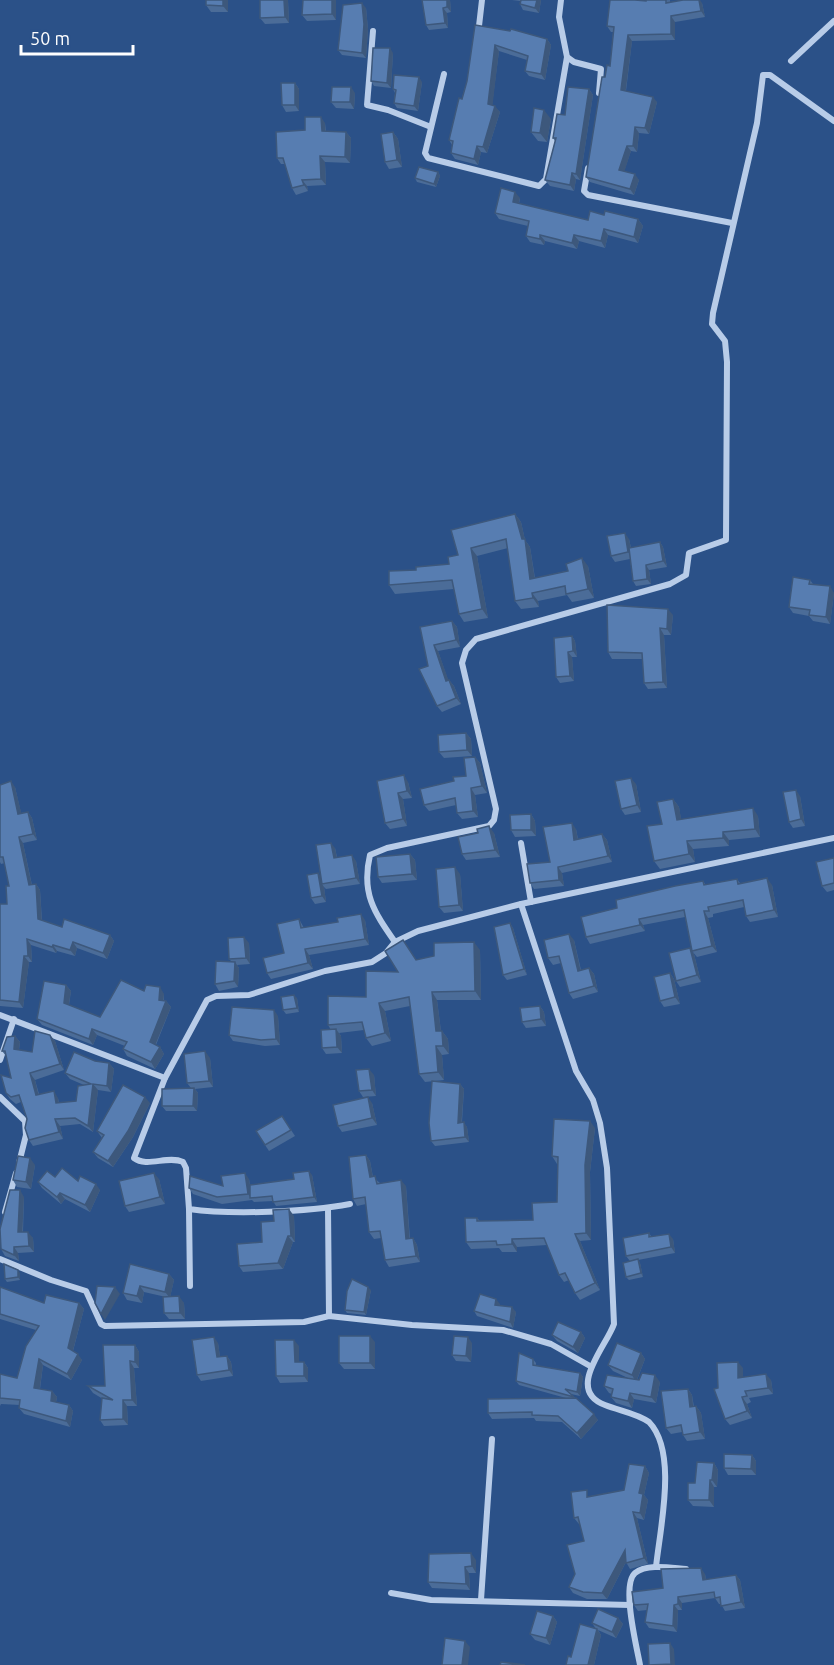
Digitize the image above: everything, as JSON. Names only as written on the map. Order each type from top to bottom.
[{"type":"street","points":[[479,26],[482,0]]},
{"type":"street","points":[[444,74],[425,153],[431,160],[539,186],[546,179],[567,57],[559,17],[561,0]]},
{"type":"street","points":[[791,61],[834,21]]},
{"type":"street","points":[[373,31],[366,104],[431,127]]},
{"type":"street","points":[[567,57],[574,62],[601,69],[598,105]]},
{"type":"street","points":[[395,942],[368,897],[367,868],[370,855],[387,848],[489,826],[494,820],[496,809],[462,663],[466,650],[476,639],[670,584],[686,575],[689,553],[726,540],[727,362],[725,341],[712,324],[732,223],[757,123],[764,75],[770,75],[834,121]]},
{"type":"street","points":[[588,165],[584,186],[588,195],[732,223]]},
{"type":"street","points":[[190,1286],[186,1168],[183,1162],[175,1160],[139,1161],[134,1158],[165,1078],[207,999],[216,996],[249,995],[325,971],[372,962],[386,953],[395,942],[418,931],[521,904],[834,838]]},
{"type":"street","points":[[520,843],[531,902]]},
{"type":"street","points":[[521,904],[576,1071],[593,1100],[600,1123],[607,1168],[614,1324],[609,1339],[590,1366],[588,1383],[594,1398],[602,1404],[645,1419],[654,1427],[662,1444],[663,1494],[656,1567]]},
{"type":"street","points":[[0,1015],[165,1078]]},
{"type":"street","points":[[0,1060],[14,1019]]},
{"type":"street","points":[[0,1097],[23,1117],[26,1127],[4,1220]]},
{"type":"street","points":[[189,1209],[219,1211],[328,1208],[350,1204]]},
{"type":"street","points":[[328,1208],[329,1316]]},
{"type":"street","points":[[0,1259],[86,1291],[101,1324],[105,1326],[304,1322],[329,1316],[412,1325],[502,1330],[551,1344],[590,1366]]},
{"type":"street","points":[[481,1600],[492,1439]]},
{"type":"street","points":[[640,1665],[630,1605],[629,1586],[634,1573],[656,1567],[699,1570]]},
{"type":"street","points":[[391,1593],[422,1600],[630,1605]]},
{"type":"building","points":[[206,0],[223,0],[223,6],[206,5]]},
{"type":"building","points":[[260,0],[284,0],[285,17],[260,18]]},
{"type":"building","points":[[303,0],[332,0],[332,14],[302,15]]},
{"type":"building","points":[[422,0],[447,0],[447,7],[443,8],[445,23],[426,25]]},
{"type":"building","points":[[521,0],[537,0],[535,8],[520,4]]},
{"type":"building","points":[[610,0],[666,0],[666,3],[699,0],[701,11],[671,16],[671,34],[628,35],[621,90],[653,97],[645,128],[635,127],[633,146],[627,146],[619,170],[635,174],[630,189],[586,177],[602,77],[605,77],[607,65],[610,66],[614,27],[607,26]]},
{"type":"building","points":[[362,3],[364,24],[362,53],[338,50],[343,5]]},
{"type":"building","points":[[475,25],[510,31],[511,29],[547,39],[541,74],[525,71],[528,56],[495,45],[488,104],[495,106],[483,147],[477,146],[474,159],[451,153],[453,141],[449,140],[459,98],[462,99],[467,81]]},
{"type":"building","points":[[373,48],[390,48],[387,83],[371,81]]},
{"type":"building","points":[[394,75],[419,77],[414,106],[394,103],[396,90],[393,89]]},
{"type":"building","points":[[281,83],[295,83],[295,105],[282,105]]},
{"type":"building","points":[[332,87],[351,87],[350,102],[331,102]]},
{"type":"building","points":[[568,87],[589,89],[576,174],[572,173],[570,185],[545,180],[556,138],[553,138],[557,114],[565,115]]},
{"type":"building","points":[[534,108],[544,110],[540,133],[531,132]]},
{"type":"building","points":[[305,117],[321,117],[322,131],[346,132],[345,157],[320,156],[321,179],[302,180],[304,185],[292,188],[283,158],[277,158],[276,132],[305,130]]},
{"type":"building","points":[[393,132],[397,160],[385,162],[381,134]]},
{"type":"building","points":[[419,167],[438,172],[434,184],[415,178]]},
{"type":"building","points":[[501,188],[515,192],[513,202],[588,220],[590,211],[604,215],[605,211],[638,219],[634,237],[604,229],[601,241],[574,235],[572,243],[540,235],[540,239],[526,236],[529,221],[495,213]]},
{"type":"building","points":[[515,514],[522,539],[525,539],[530,579],[568,571],[566,564],[582,558],[588,589],[566,594],[565,586],[532,593],[533,598],[515,601],[506,539],[471,548],[482,609],[459,614],[452,580],[389,585],[389,571],[416,570],[416,567],[449,564],[448,557],[458,555],[451,530]]},
{"type":"building","points":[[625,533],[628,552],[611,556],[607,536]]},
{"type":"building","points":[[660,542],[663,561],[646,565],[647,579],[633,581],[629,548]]},
{"type":"building","points":[[793,577],[810,580],[809,584],[830,586],[826,617],[809,615],[810,610],[789,607]]},
{"type":"building","points":[[607,605],[668,609],[667,629],[660,628],[663,682],[644,683],[642,653],[608,652]]},
{"type":"building","points":[[452,621],[456,640],[434,645],[446,681],[449,680],[456,698],[437,706],[419,669],[428,666],[420,627]]},
{"type":"building","points":[[572,636],[573,651],[568,652],[570,676],[556,677],[554,638]]},
{"type":"building","points":[[466,733],[467,750],[439,752],[438,735]]},
{"type":"building","points":[[475,757],[482,786],[471,788],[473,811],[457,813],[455,798],[424,805],[420,789],[454,781],[453,777],[466,776],[464,758]]},
{"type":"building","points":[[404,775],[407,791],[398,793],[403,819],[385,823],[377,781]]},
{"type":"building","points":[[631,778],[637,805],[621,809],[615,781]]},
{"type":"building","points":[[11,781],[18,814],[28,812],[33,834],[19,837],[29,885],[36,884],[38,919],[62,927],[64,919],[110,935],[103,953],[73,942],[70,950],[27,939],[28,956],[24,956],[19,1002],[0,1000],[0,904],[7,904],[6,886],[9,886],[3,857],[0,857],[0,785]]},
{"type":"building","points":[[796,790],[801,819],[789,822],[783,792]]},
{"type":"building","points":[[673,799],[677,820],[753,808],[755,829],[723,832],[723,838],[687,841],[689,854],[654,861],[647,826],[662,824],[657,802]]},
{"type":"building","points":[[531,814],[531,830],[511,830],[510,815]]},
{"type":"building","points":[[572,823],[574,840],[602,834],[608,856],[558,867],[559,880],[530,883],[527,864],[550,862],[543,827]]},
{"type":"building","points":[[489,826],[495,850],[462,854],[458,837],[478,833],[477,829]]},
{"type":"building","points":[[331,843],[334,858],[352,855],[356,878],[322,884],[316,845]]},
{"type":"building","points":[[410,854],[412,874],[378,877],[376,857]]},
{"type":"building","points":[[834,858],[834,883],[822,886],[816,862]]},
{"type":"building","points":[[455,867],[459,905],[439,907],[436,869]]},
{"type":"building","points":[[318,873],[322,896],[311,898],[307,875]]},
{"type":"building","points":[[767,878],[774,910],[746,916],[743,900],[708,907],[709,911],[704,911],[712,946],[692,951],[684,910],[639,919],[640,925],[586,937],[581,917],[617,908],[616,900],[703,881],[704,885],[737,879],[738,884]]},
{"type":"building","points":[[361,914],[365,939],[305,949],[308,963],[267,973],[263,958],[284,953],[277,924],[299,919],[301,928],[338,922],[337,918]]},
{"type":"building","points":[[510,923],[524,969],[503,975],[494,927]]},
{"type":"building","points":[[569,934],[578,971],[589,968],[594,986],[569,993],[559,956],[548,958],[544,940]]},
{"type":"building","points":[[244,937],[246,958],[229,959],[228,938]]},
{"type":"building","points":[[403,940],[416,960],[434,956],[434,943],[474,942],[475,991],[432,992],[436,1031],[442,1031],[443,1046],[436,1046],[438,1072],[419,1074],[409,997],[379,1003],[385,1033],[366,1038],[362,1022],[328,1025],[328,996],[366,997],[366,971],[398,972],[385,951]]},
{"type":"building","points":[[690,948],[697,975],[676,981],[669,953]]},
{"type":"building","points":[[216,961],[235,962],[234,981],[215,984]]},
{"type":"building","points":[[670,973],[675,997],[660,1001],[654,977]]},
{"type":"building","points":[[121,980],[144,991],[146,985],[160,987],[159,1000],[166,1001],[150,1042],[160,1047],[151,1062],[123,1049],[127,1042],[92,1029],[89,1039],[37,1019],[44,981],[66,985],[64,1003],[100,1017]]},
{"type":"building","points":[[294,995],[297,1008],[283,1010],[281,997]]},
{"type":"building","points":[[540,1006],[541,1019],[522,1022],[520,1008]]},
{"type":"building","points":[[232,1007],[274,1010],[276,1039],[261,1040],[229,1035]]},
{"type":"building","points":[[336,1029],[337,1047],[322,1048],[321,1030]]},
{"type":"building","points":[[35,1031],[50,1035],[60,1064],[30,1073],[36,1095],[54,1091],[56,1103],[76,1101],[78,1086],[91,1084],[65,1073],[74,1052],[95,1061],[109,1063],[107,1086],[93,1084],[88,1126],[75,1118],[55,1119],[59,1132],[29,1140],[25,1128],[27,1119],[19,1095],[11,1097],[6,1093],[1,1075],[11,1078],[5,1051],[2,1051],[7,1037],[15,1036],[14,1049],[32,1052]]},
{"type":"building","points":[[205,1051],[209,1081],[187,1083],[184,1054]]},
{"type":"building","points":[[369,1069],[372,1090],[359,1091],[356,1070]]},
{"type":"building","points":[[432,1081],[460,1084],[458,1123],[464,1122],[465,1137],[431,1141],[429,1123]]},
{"type":"building","points":[[123,1085],[145,1097],[128,1131],[108,1161],[93,1152],[104,1135],[97,1131]]},
{"type":"building","points":[[194,1088],[193,1106],[162,1106],[162,1089]]},
{"type":"building","points":[[368,1097],[372,1118],[338,1126],[333,1105]]},
{"type":"building","points":[[282,1116],[291,1130],[265,1145],[256,1131]]},
{"type":"building","points":[[554,1119],[590,1121],[585,1165],[586,1233],[575,1234],[595,1283],[575,1293],[565,1273],[559,1275],[544,1238],[512,1239],[512,1244],[497,1245],[496,1241],[466,1242],[465,1218],[477,1218],[477,1221],[533,1220],[532,1203],[557,1202],[558,1157],[552,1156]]},
{"type":"building","points":[[366,1155],[370,1177],[375,1176],[377,1184],[401,1180],[406,1239],[413,1238],[416,1256],[385,1260],[380,1231],[369,1232],[365,1197],[353,1199],[349,1157]]},
{"type":"building","points":[[18,1156],[30,1158],[26,1182],[13,1180]]},
{"type":"building","points":[[62,1168],[78,1181],[80,1176],[96,1184],[85,1205],[60,1193],[57,1197],[38,1182],[47,1171],[55,1177]]},
{"type":"building","points":[[309,1171],[314,1197],[273,1202],[272,1196],[250,1198],[250,1185],[294,1179],[293,1173]]},
{"type":"building","points":[[154,1173],[160,1197],[125,1206],[119,1181]]},
{"type":"building","points":[[245,1173],[248,1194],[217,1197],[189,1188],[190,1176],[223,1186],[221,1176]]},
{"type":"building","points":[[10,1190],[20,1190],[18,1232],[28,1232],[29,1246],[14,1247],[14,1255],[1,1249],[0,1229]]},
{"type":"building","points":[[289,1209],[291,1236],[288,1236],[278,1263],[239,1266],[237,1244],[262,1242],[261,1222],[274,1221],[273,1210]]},
{"type":"building","points":[[649,1233],[649,1237],[669,1234],[671,1247],[626,1256],[623,1238]]},
{"type":"building","points":[[638,1259],[641,1273],[626,1277],[623,1263]]},
{"type":"building","points":[[4,1264],[18,1270],[18,1277],[5,1279]]},
{"type":"building","points":[[130,1264],[169,1274],[165,1292],[140,1286],[137,1296],[123,1293]]},
{"type":"building","points":[[352,1279],[368,1287],[364,1312],[345,1310],[347,1291]]},
{"type":"building","points":[[97,1286],[115,1287],[101,1314],[95,1303]]},
{"type":"building","points":[[0,1287],[44,1303],[46,1295],[79,1303],[68,1348],[78,1354],[67,1374],[39,1359],[34,1388],[52,1391],[51,1401],[69,1405],[66,1421],[19,1408],[20,1400],[0,1398],[0,1374],[17,1378],[26,1346],[39,1326],[0,1314]]},
{"type":"building","points":[[480,1294],[496,1299],[495,1305],[512,1307],[510,1322],[474,1311]]},
{"type":"building","points":[[179,1296],[180,1313],[164,1313],[163,1297]]},
{"type":"building","points":[[558,1322],[581,1332],[573,1347],[552,1335]]},
{"type":"building","points":[[339,1336],[370,1336],[370,1363],[339,1363]]},
{"type":"building","points":[[454,1336],[468,1337],[466,1356],[452,1355]]},
{"type":"building","points":[[214,1337],[217,1357],[227,1356],[229,1370],[197,1375],[192,1340]]},
{"type":"building","points":[[275,1340],[294,1340],[295,1362],[304,1362],[304,1376],[276,1376]]},
{"type":"building","points":[[617,1343],[641,1353],[632,1375],[608,1365]]},
{"type":"building","points":[[103,1345],[135,1345],[135,1362],[130,1361],[132,1400],[123,1400],[123,1419],[100,1420],[102,1398],[113,1400],[88,1386],[105,1386]]},
{"type":"building","points":[[519,1353],[533,1359],[533,1365],[580,1373],[577,1392],[565,1389],[574,1397],[516,1381]]},
{"type":"building","points":[[738,1362],[738,1378],[766,1374],[768,1388],[745,1391],[747,1396],[742,1397],[747,1411],[725,1419],[714,1389],[718,1388],[717,1363]]},
{"type":"building","points":[[642,1373],[655,1375],[651,1397],[630,1393],[628,1401],[611,1397],[613,1389],[604,1386],[607,1375],[639,1380]]},
{"type":"building","points":[[688,1389],[690,1407],[696,1406],[700,1432],[683,1435],[681,1425],[666,1428],[661,1391]]},
{"type":"building","points":[[576,1398],[594,1414],[577,1433],[558,1416],[532,1415],[532,1412],[488,1413],[488,1399]]},
{"type":"building","points":[[724,1454],[752,1455],[751,1469],[724,1468]]},
{"type":"building","points":[[697,1462],[714,1463],[709,1500],[688,1500],[688,1483],[695,1483]]},
{"type":"building","points":[[629,1464],[645,1466],[639,1493],[643,1494],[640,1513],[633,1512],[644,1558],[626,1563],[625,1550],[602,1593],[583,1592],[569,1587],[575,1574],[567,1545],[584,1541],[578,1517],[574,1518],[571,1492],[587,1490],[587,1497],[624,1490]]},
{"type":"building","points":[[471,1553],[472,1566],[465,1567],[466,1584],[428,1582],[429,1554]]},
{"type":"building","points":[[701,1568],[703,1580],[736,1575],[741,1602],[721,1606],[720,1597],[715,1598],[714,1592],[678,1597],[678,1604],[674,1605],[673,1626],[645,1622],[648,1604],[634,1605],[632,1592],[663,1588],[661,1569]]},
{"type":"building","points":[[598,1609],[618,1618],[612,1632],[592,1623]]},
{"type":"building","points":[[537,1611],[553,1616],[546,1638],[530,1634]]},
{"type":"building","points":[[580,1624],[597,1629],[588,1665],[566,1665],[568,1656],[571,1657]]},
{"type":"building","points":[[445,1638],[465,1641],[462,1665],[442,1665]]},
{"type":"building","points":[[670,1643],[671,1664],[649,1665],[648,1644]]},
{"type":"building","points":[[501,1662],[525,1665],[500,1665]]}]
